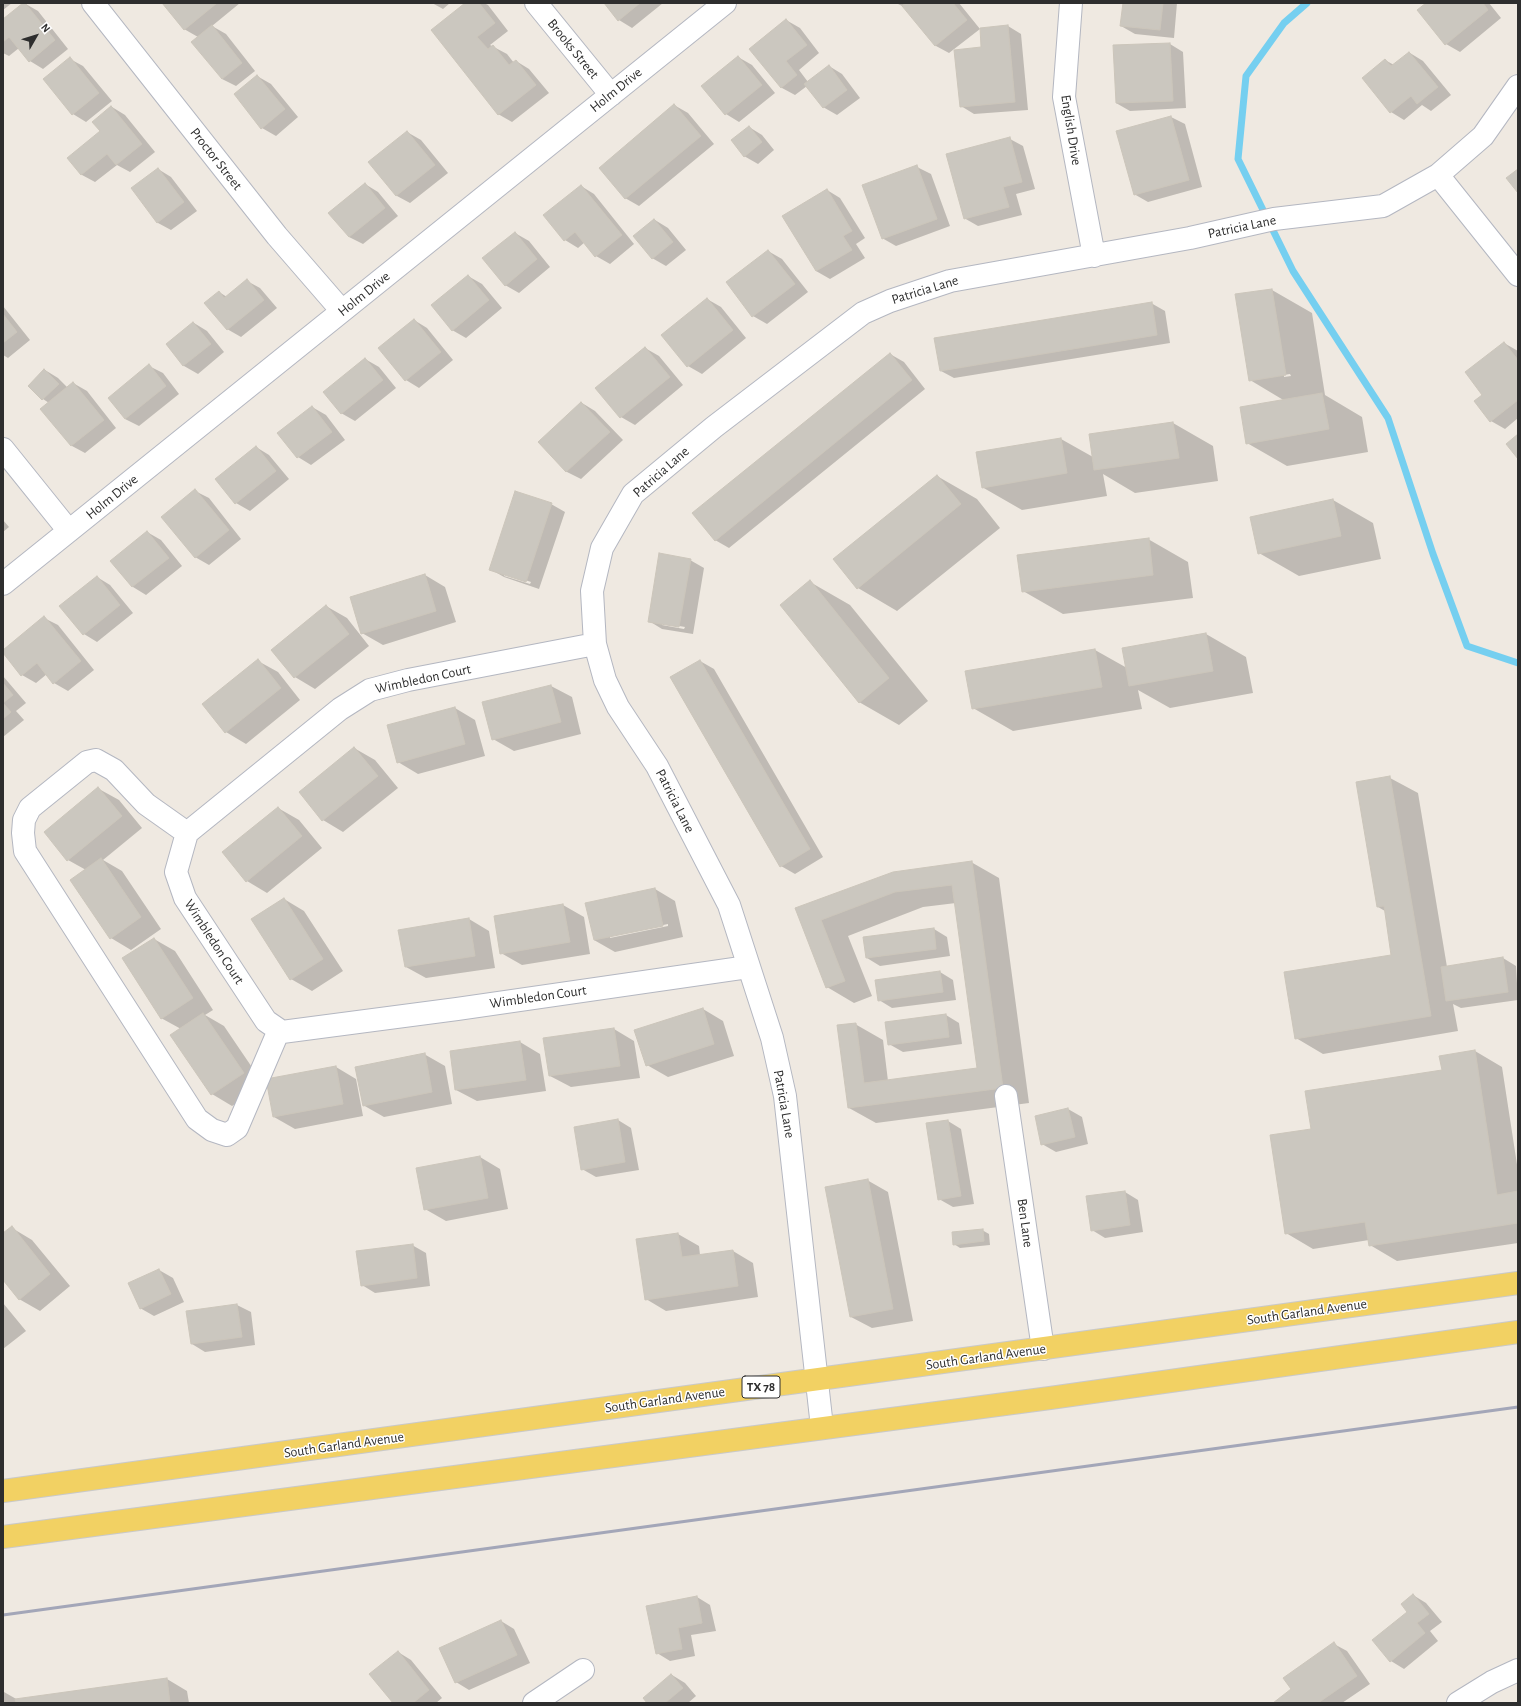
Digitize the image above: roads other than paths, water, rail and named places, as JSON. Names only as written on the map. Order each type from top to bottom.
[{"type":"main road","name":"South Garland Avenue","points":[[3,1491],[1518,1283]]},
{"type":"main road","points":[[3,1537],[822,1427],[1050,1398],[1518,1332]]},
{"type":"street","name":"Proctor Street","points":[[93,3],[277,236],[342,311]]},
{"type":"street","name":"Brooks Street","points":[[536,3],[611,95]]},
{"type":"street","name":"Holm Drive","points":[[3,584],[725,3]]},
{"type":"street","name":"English Drive","points":[[1071,3],[1064,97],[1094,256]]},
{"type":"street","name":"Patricia Lane","points":[[822,1427],[785,1096],[772,1038],[729,905],[657,766],[618,707],[605,680],[596,644],[592,591],[602,548],[633,494],[714,427],[863,313],[890,301],[950,281],[1190,238],[1274,219],[1383,206],[1438,176],[1483,136],[1518,86]]},
{"type":"street","points":[[1438,176],[1518,276]]},
{"type":"street","points":[[3,449],[69,531]]},
{"type":"street","name":"Wimbledon Court","points":[[596,644],[408,680],[370,690],[340,709],[187,833],[176,872],[185,898],[266,1021],[282,1032],[457,1009],[748,967]]},
{"type":"street","points":[[187,833],[146,804],[114,770],[96,760],[87,762],[30,808],[24,820],[23,834],[25,851],[197,1119],[212,1130],[227,1135],[237,1128],[279,1030]]},
{"type":"street","name":"Ben Lane","points":[[1006,1096],[1043,1349]]},
{"type":"street","points":[[534,1703],[583,1670]]},
{"type":"street","points":[[1458,1703],[1492,1682],[1518,1670]]},
{"type":"waterway","points":[[1307,3],[1284,23],[1246,76],[1238,159],[1293,271],[1388,418],[1433,554],[1467,646],[1518,663]]},
{"type":"railway","points":[[3,1615],[1518,1407]]}]
